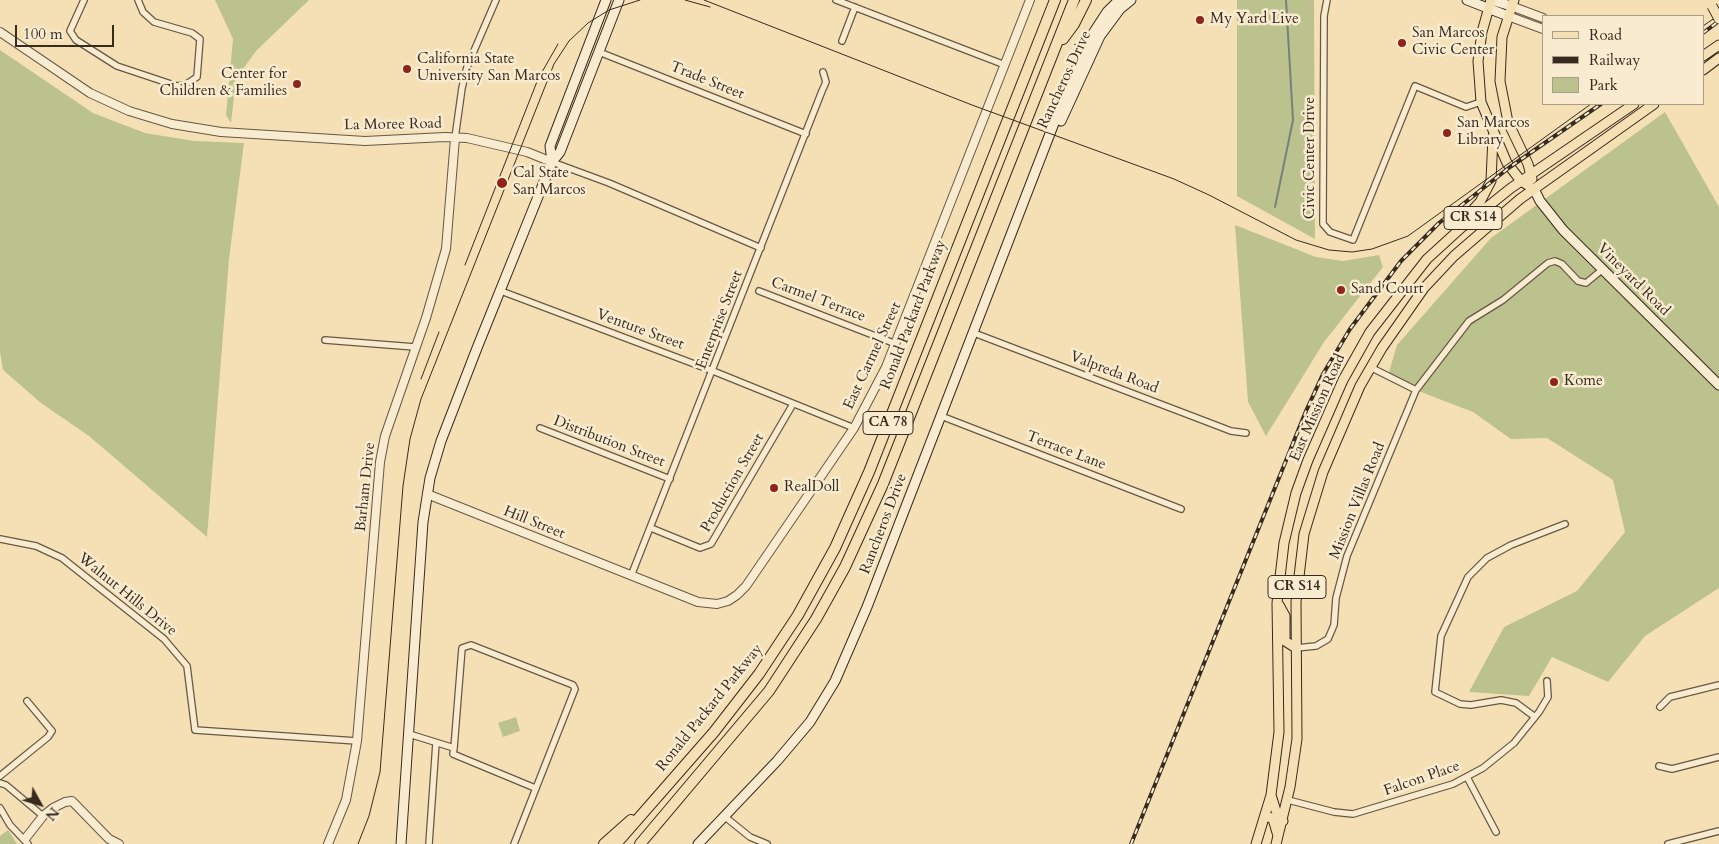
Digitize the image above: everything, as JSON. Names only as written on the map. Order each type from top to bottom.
[{"type":"highway","name":"Ronald Packard Parkway","points":[[616,844],[714,732],[759,674],[798,615],[835,548],[872,463],[1055,0]]},
{"type":"highway","name":"CA 78","points":[[640,844],[768,691],[816,619],[845,567],[883,484],[1074,0]]},
{"type":"highway","points":[[1054,50],[1074,24],[1086,0]]},
{"type":"highway","points":[[604,844],[649,806]]},
{"type":"main road","points":[[552,162],[550,146],[606,0]]},
{"type":"main road","points":[[401,844],[427,494],[441,441],[552,162],[560,152],[619,0]]},
{"type":"main road","name":"Rancheros Drive","points":[[698,844],[777,761],[810,722],[835,681],[867,607],[1068,87],[1092,35],[1107,12],[1119,0]]},
{"type":"main road","name":"Rancheros Drive","points":[[1034,177],[1094,47],[1120,9],[1131,0]]},
{"type":"main road","points":[[1467,0],[1490,4],[1513,3],[1502,37],[1500,62],[1502,98],[1508,122],[1531,174],[1534,189]]},
{"type":"main road","points":[[1710,3],[1719,19]]},
{"type":"main road","points":[[1490,4],[1482,32],[1478,60],[1481,102],[1507,163],[1521,181],[1534,189]]},
{"type":"main road","points":[[1490,4],[1508,16]]},
{"type":"main road","points":[[1704,55],[1719,45]]},
{"type":"main road","points":[[1704,69],[1719,58]]},
{"type":"main road","name":"East Mission Road","points":[[1256,844],[1271,795],[1279,732],[1277,603],[1284,543],[1296,493],[1333,399],[1370,332],[1389,305],[1428,259],[1486,207],[1633,105]]},
{"type":"main road","name":"East Mission Road","points":[[1277,840],[1288,800],[1297,739],[1297,580],[1309,514],[1342,425],[1370,367],[1394,330],[1439,271],[1484,228],[1534,189],[1653,105]]},
{"type":"main road","points":[[1428,259],[1485,194],[1491,181],[1493,133]]},
{"type":"main road","name":"Vineyard Road","points":[[1534,189],[1540,201],[1563,230],[1719,385]]},
{"type":"main road","points":[[1277,603],[1285,616],[1285,641],[1296,648]]},
{"type":"main road","points":[[1271,795],[1276,811],[1283,821]]},
{"type":"main road","points":[[1265,815],[1273,819],[1277,840]]},
{"type":"street","points":[[84,0],[70,31],[76,40],[118,66],[177,86],[197,77],[200,39],[192,34],[154,22],[143,12],[138,0]]},
{"type":"street","points":[[455,138],[462,88],[467,68],[496,0]]},
{"type":"street","points":[[836,0],[1005,65]]},
{"type":"street","name":"East Carmel Street","points":[[631,576],[698,602],[717,604],[728,601],[738,595],[746,586],[854,428],[896,344],[1030,0]]},
{"type":"street","name":"Civic Center Drive","points":[[1327,0],[1324,16],[1323,224],[1330,232],[1353,240],[1415,86],[1466,107],[1481,102]]},
{"type":"street","points":[[1513,3],[1542,18]]},
{"type":"street","points":[[842,41],[855,7]]},
{"type":"street","points":[[1508,16],[1542,29]]},
{"type":"street","name":"La Moree Road","points":[[0,32],[90,93],[129,112],[172,124],[221,132],[365,141],[455,138],[481,141],[527,152],[609,183],[761,248]]},
{"type":"street","name":"Trade Street","points":[[599,52],[806,134]]},
{"type":"street","name":"Enterprise Street","points":[[631,576],[826,82],[823,72]]},
{"type":"street","name":"Barham Drive","points":[[328,844],[346,800],[357,741],[380,462],[385,436],[446,249],[455,138]]},
{"type":"street","points":[[1370,367],[1416,390],[1469,321],[1503,300],[1548,263],[1555,261],[1562,264],[1578,281],[1586,283],[1603,269]]},
{"type":"street","name":"Venture Street","points":[[501,291],[713,371],[854,428]]},
{"type":"street","name":"Carmel Terrace","points":[[759,291],[896,344]]},
{"type":"street","name":"Valpreda Road","points":[[974,333],[1231,431],[1246,432]]},
{"type":"street","points":[[325,340],[415,347]]},
{"type":"street","name":"Mission Villas Road","points":[[1296,648],[1316,646],[1328,639],[1334,626],[1336,598],[1347,556],[1416,390]]},
{"type":"street","name":"Production Street","points":[[650,528],[700,548],[711,544],[794,404]]},
{"type":"street","name":"Terrace Lane","points":[[941,416],[1181,509]]},
{"type":"street","name":"Distribution Street","points":[[540,428],[670,479]]},
{"type":"street","name":"Hill Street","points":[[427,494],[631,576]]},
{"type":"street","points":[[1535,717],[1516,703],[1501,700],[1471,705],[1460,704],[1435,692],[1441,636],[1468,577],[1487,558],[1511,545],[1565,524]]},
{"type":"street","name":"Walnut Hills Drive","points":[[0,539],[36,546],[62,558],[164,639],[187,666],[195,730],[357,741]]},
{"type":"street","points":[[514,844],[575,689],[573,685],[471,645],[462,648],[453,754],[535,788]]},
{"type":"street","name":"Falcon Place","points":[[1288,800],[1334,812],[1353,814],[1452,784],[1467,777],[1504,752],[1535,717],[1548,697],[1547,681]]},
{"type":"street","points":[[1660,706],[1670,698],[1719,685]]},
{"type":"street","points":[[0,776],[48,737],[52,730],[27,700]]},
{"type":"street","points":[[409,734],[454,748]]},
{"type":"street","points":[[429,844],[436,742]]},
{"type":"street","points":[[1659,766],[1672,769],[1719,757]]},
{"type":"street","points":[[1467,777],[1496,832]]},
{"type":"street","points":[[0,783],[6,784],[43,816]]},
{"type":"street","points":[[0,808],[10,825],[27,842],[43,816],[65,802],[72,801],[109,839],[119,844]]},
{"type":"street","points":[[724,816],[750,837],[767,844]]},
{"type":"street","points":[[1668,844],[1683,842],[1719,831]]},
{"type":"green space","points":[[215,0],[309,0],[256,51],[236,79],[231,123],[226,115],[233,39]]},
{"type":"green space","points":[[1237,0],[1314,0],[1315,239],[1237,196]]},
{"type":"green space","points":[[0,50],[93,113],[145,133],[194,141],[244,143],[229,259],[207,537],[89,436],[41,403],[3,370],[0,352]]},
{"type":"green space","points":[[1665,112],[1719,207],[1719,588],[1645,636],[1608,682],[1552,657],[1529,696],[1469,692],[1504,627],[1577,591],[1625,532],[1613,480],[1547,438],[1511,439],[1473,412],[1387,379],[1397,345],[1491,238]]},
{"type":"green space","points":[[1235,225],[1316,257],[1343,261],[1379,255],[1383,267],[1324,342],[1266,436],[1248,402]]},
{"type":"green space","points":[[516,717],[520,731],[503,737],[498,723]]},
{"type":"green space","points":[[8,830],[17,844],[0,844],[0,836]]},
{"type":"waterway","points":[[1275,207],[1293,120],[1286,0]]},
{"type":"tram line","points":[[358,844],[369,816],[380,772],[403,486],[410,439],[421,399],[554,64],[569,41],[588,23],[609,10],[640,0]]},
{"type":"tram line","points":[[685,0],[710,7]]},
{"type":"tram line","points":[[704,0],[972,105],[1174,179],[1296,240],[1329,250],[1352,252],[1372,249],[1408,236],[1590,105]]},
{"type":"tram line","points":[[1704,25],[1719,15]]},
{"type":"tram line","points":[[465,265],[538,79],[558,44]]},
{"type":"tram line","points":[[421,379],[439,332]]},
{"type":"railway","points":[[1704,32],[1719,21]]},
{"type":"railway","points":[[1131,844],[1306,411],[1323,374],[1350,329],[1401,261],[1439,223],[1510,167],[1600,105]]},
{"type":"place","name":"My Yard Live","points":[[1200,20]]},
{"type":"place","name":"San Marcos Civic Center","points":[[1402,43]]},
{"type":"place","name":"California State University San Marcos","points":[[407,69]]},
{"type":"place","name":"Center for Children & Families","points":[[297,84]]},
{"type":"place","name":"San Marcos Library","points":[[1447,133]]},
{"type":"place","name":"Cal State San Marcos","points":[[502,183]]},
{"type":"place","name":"Sand Court","points":[[1341,290]]},
{"type":"place","name":"Kome","points":[[1554,382]]},
{"type":"place","name":"RealDoll","points":[[774,488]]}]
